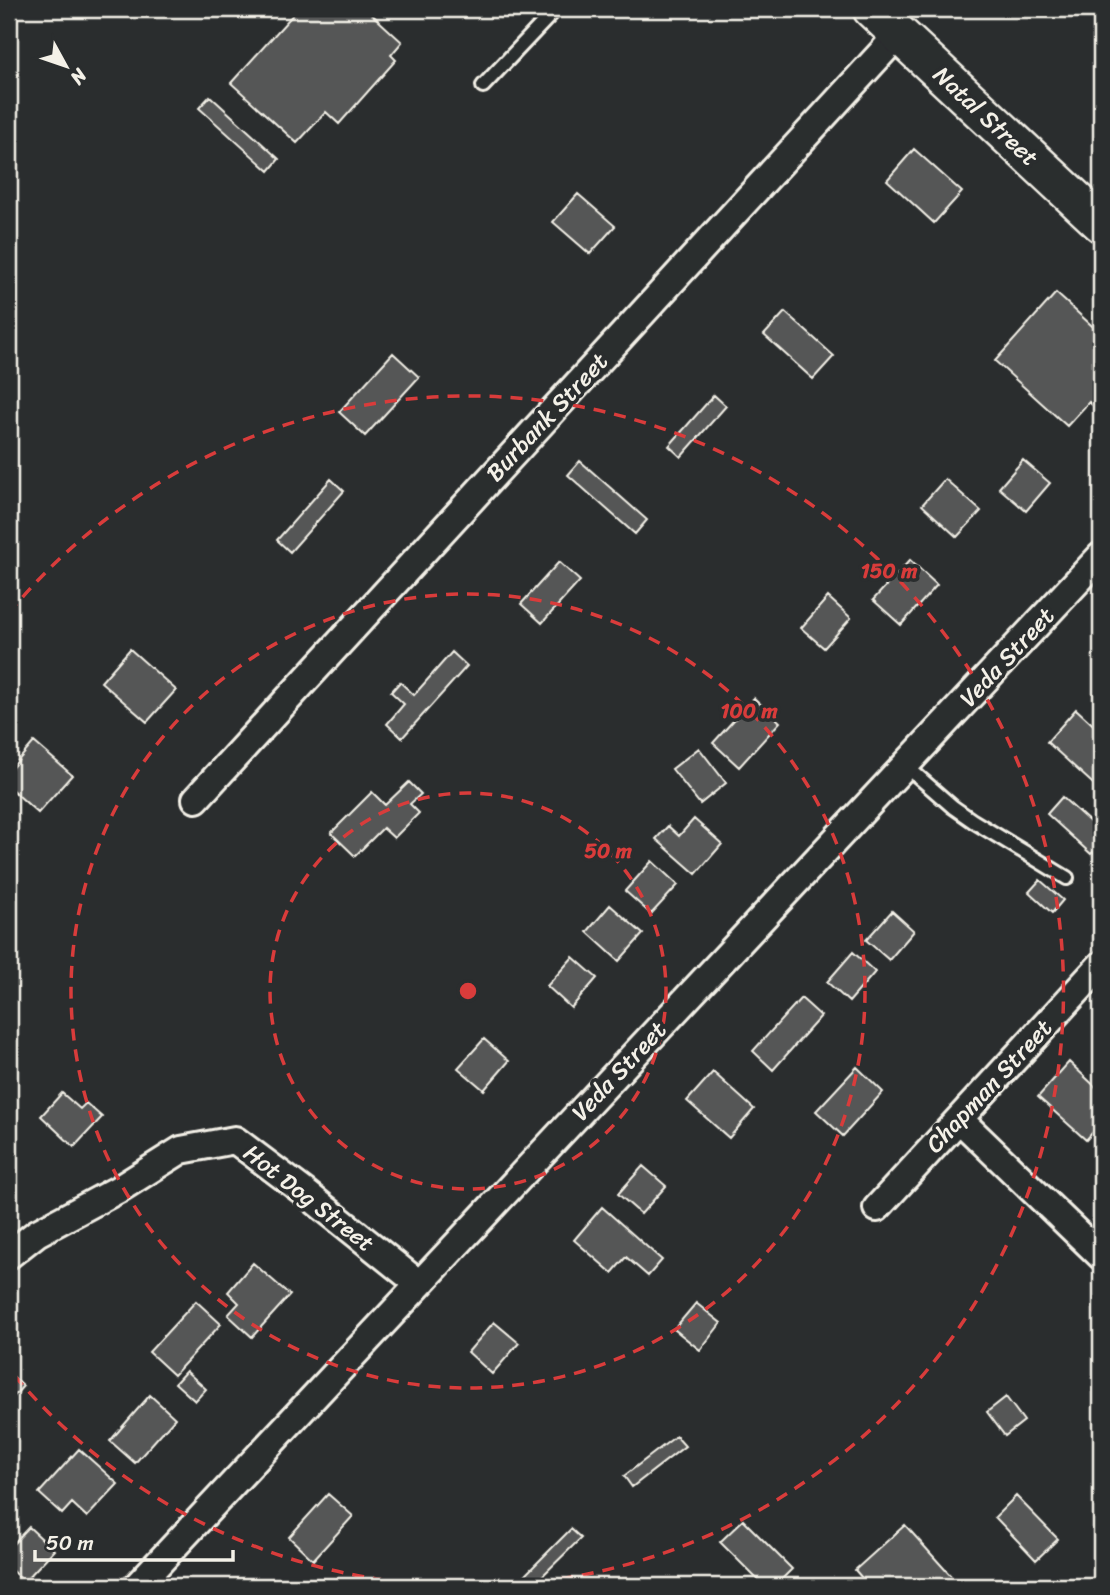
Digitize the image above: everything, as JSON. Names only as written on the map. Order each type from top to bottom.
[{"type":"main road","name":"Natal Street","points":[[872,9],[1101,223]]},
{"type":"street","name":"Burbank Street","points":[[196,799],[899,34]]},
{"type":"street","name":"Veda Street","points":[[137,1586],[1101,556]]},
{"type":"street","name":"Chapman Street","points":[[877,1208],[1101,965]]},
{"type":"street","points":[[959,1119],[1101,1256]]},
{"type":"street","name":"Hot Dog Street","points":[[9,1255],[37,1233],[119,1189],[181,1150],[235,1140],[419,1284]]},
{"type":"lane","points":[[483,86],[556,9]]},
{"type":"lane","points":[[905,765],[963,814],[1067,878]]},
{"type":"building","points":[[298,9],[366,9],[402,42],[391,55],[396,60],[339,124],[326,112],[297,143],[231,83]]},
{"type":"building","points":[[210,96],[279,159],[269,171],[199,108]]},
{"type":"building","points":[[914,149],[962,192],[934,223],[887,180]]},
{"type":"building","points":[[578,194],[615,226],[590,254],[553,222]]},
{"type":"building","points":[[1056,293],[1101,334],[1101,413],[1089,402],[1067,426],[995,361]]},
{"type":"building","points":[[785,312],[834,356],[813,379],[764,335]]},
{"type":"building","points":[[393,353],[419,377],[365,436],[339,412]]},
{"type":"building","points":[[714,395],[726,406],[681,457],[669,446]]},
{"type":"building","points":[[1023,460],[1050,483],[1026,511],[999,488]]},
{"type":"building","points":[[580,461],[647,520],[635,534],[568,475]]},
{"type":"building","points":[[331,479],[344,491],[290,552],[277,540]]},
{"type":"building","points":[[945,479],[981,511],[957,537],[922,505]]},
{"type":"building","points":[[910,560],[937,585],[901,625],[873,600]]},
{"type":"building","points":[[559,562],[580,581],[542,623],[521,604]]},
{"type":"building","points":[[828,597],[851,618],[824,648],[801,628]]},
{"type":"building","points":[[130,649],[176,690],[147,722],[101,682]]},
{"type":"building","points":[[452,652],[467,666],[402,738],[387,724],[404,704],[391,692],[400,682],[414,695]]},
{"type":"building","points":[[754,698],[780,722],[739,767],[713,743]]},
{"type":"building","points":[[1076,709],[1101,732],[1101,791],[1047,742]]},
{"type":"building","points":[[34,742],[72,775],[38,813],[9,787],[9,771]]},
{"type":"building","points":[[699,748],[726,783],[700,804],[672,769]]},
{"type":"building","points":[[409,782],[421,794],[410,804],[419,813],[394,838],[383,828],[355,856],[331,833],[372,792],[385,805]]},
{"type":"building","points":[[1062,797],[1101,832],[1101,859],[1093,852],[1091,854],[1047,814]]},
{"type":"building","points":[[694,819],[722,844],[696,874],[656,839],[668,826],[679,836]]},
{"type":"building","points":[[652,861],[678,885],[651,914],[625,891]]},
{"type":"building","points":[[1040,880],[1063,900],[1052,913],[1029,892]]},
{"type":"building","points":[[610,905],[643,934],[619,961],[587,932]]},
{"type":"building","points":[[892,911],[914,931],[889,960],[866,940]]},
{"type":"building","points":[[853,952],[875,972],[849,1002],[827,982]]},
{"type":"building","points":[[573,957],[597,978],[571,1008],[547,986]]},
{"type":"building","points":[[801,998],[821,1016],[773,1070],[753,1051]]},
{"type":"building","points":[[484,1039],[509,1061],[484,1090],[458,1068]]},
{"type":"building","points":[[1069,1062],[1101,1092],[1101,1123],[1086,1140],[1038,1097]]},
{"type":"building","points":[[857,1067],[883,1092],[843,1136],[816,1111]]},
{"type":"building","points":[[713,1072],[754,1109],[729,1138],[687,1101]]},
{"type":"building","points":[[62,1093],[80,1109],[86,1103],[102,1117],[74,1147],[41,1116]]},
{"type":"building","points":[[643,1166],[666,1186],[641,1214],[618,1194]]},
{"type":"building","points":[[602,1207],[662,1260],[648,1276],[626,1257],[612,1273],[574,1240]]},
{"type":"building","points":[[253,1263],[290,1295],[252,1337],[228,1315],[239,1303],[228,1292]]},
{"type":"building","points":[[196,1301],[221,1324],[174,1375],[149,1352]]},
{"type":"building","points":[[696,1303],[721,1323],[700,1350],[674,1329]]},
{"type":"building","points":[[494,1322],[519,1343],[492,1374],[468,1352]]},
{"type":"building","points":[[186,1371],[206,1389],[195,1401],[175,1383]]},
{"type":"building","points":[[9,1373],[23,1386],[9,1402]]},
{"type":"building","points":[[150,1395],[175,1418],[135,1463],[110,1441]]},
{"type":"building","points":[[1006,1397],[1024,1421],[1005,1436],[987,1412]]},
{"type":"building","points":[[676,1436],[685,1446],[632,1487],[624,1476]]},
{"type":"building","points":[[79,1449],[118,1484],[87,1517],[72,1503],[62,1514],[39,1493]]},
{"type":"building","points":[[328,1494],[353,1516],[313,1560],[289,1537]]},
{"type":"building","points":[[1016,1496],[1058,1539],[1036,1560],[995,1517]]},
{"type":"building","points":[[743,1520],[792,1569],[775,1586],[764,1586],[720,1542]]},
{"type":"building","points":[[905,1525],[960,1586],[869,1586],[855,1570]]},
{"type":"building","points":[[29,1527],[54,1550],[24,1582],[9,1568],[9,1542],[12,1545]]},
{"type":"building","points":[[571,1529],[581,1538],[534,1584],[525,1575]]}]
